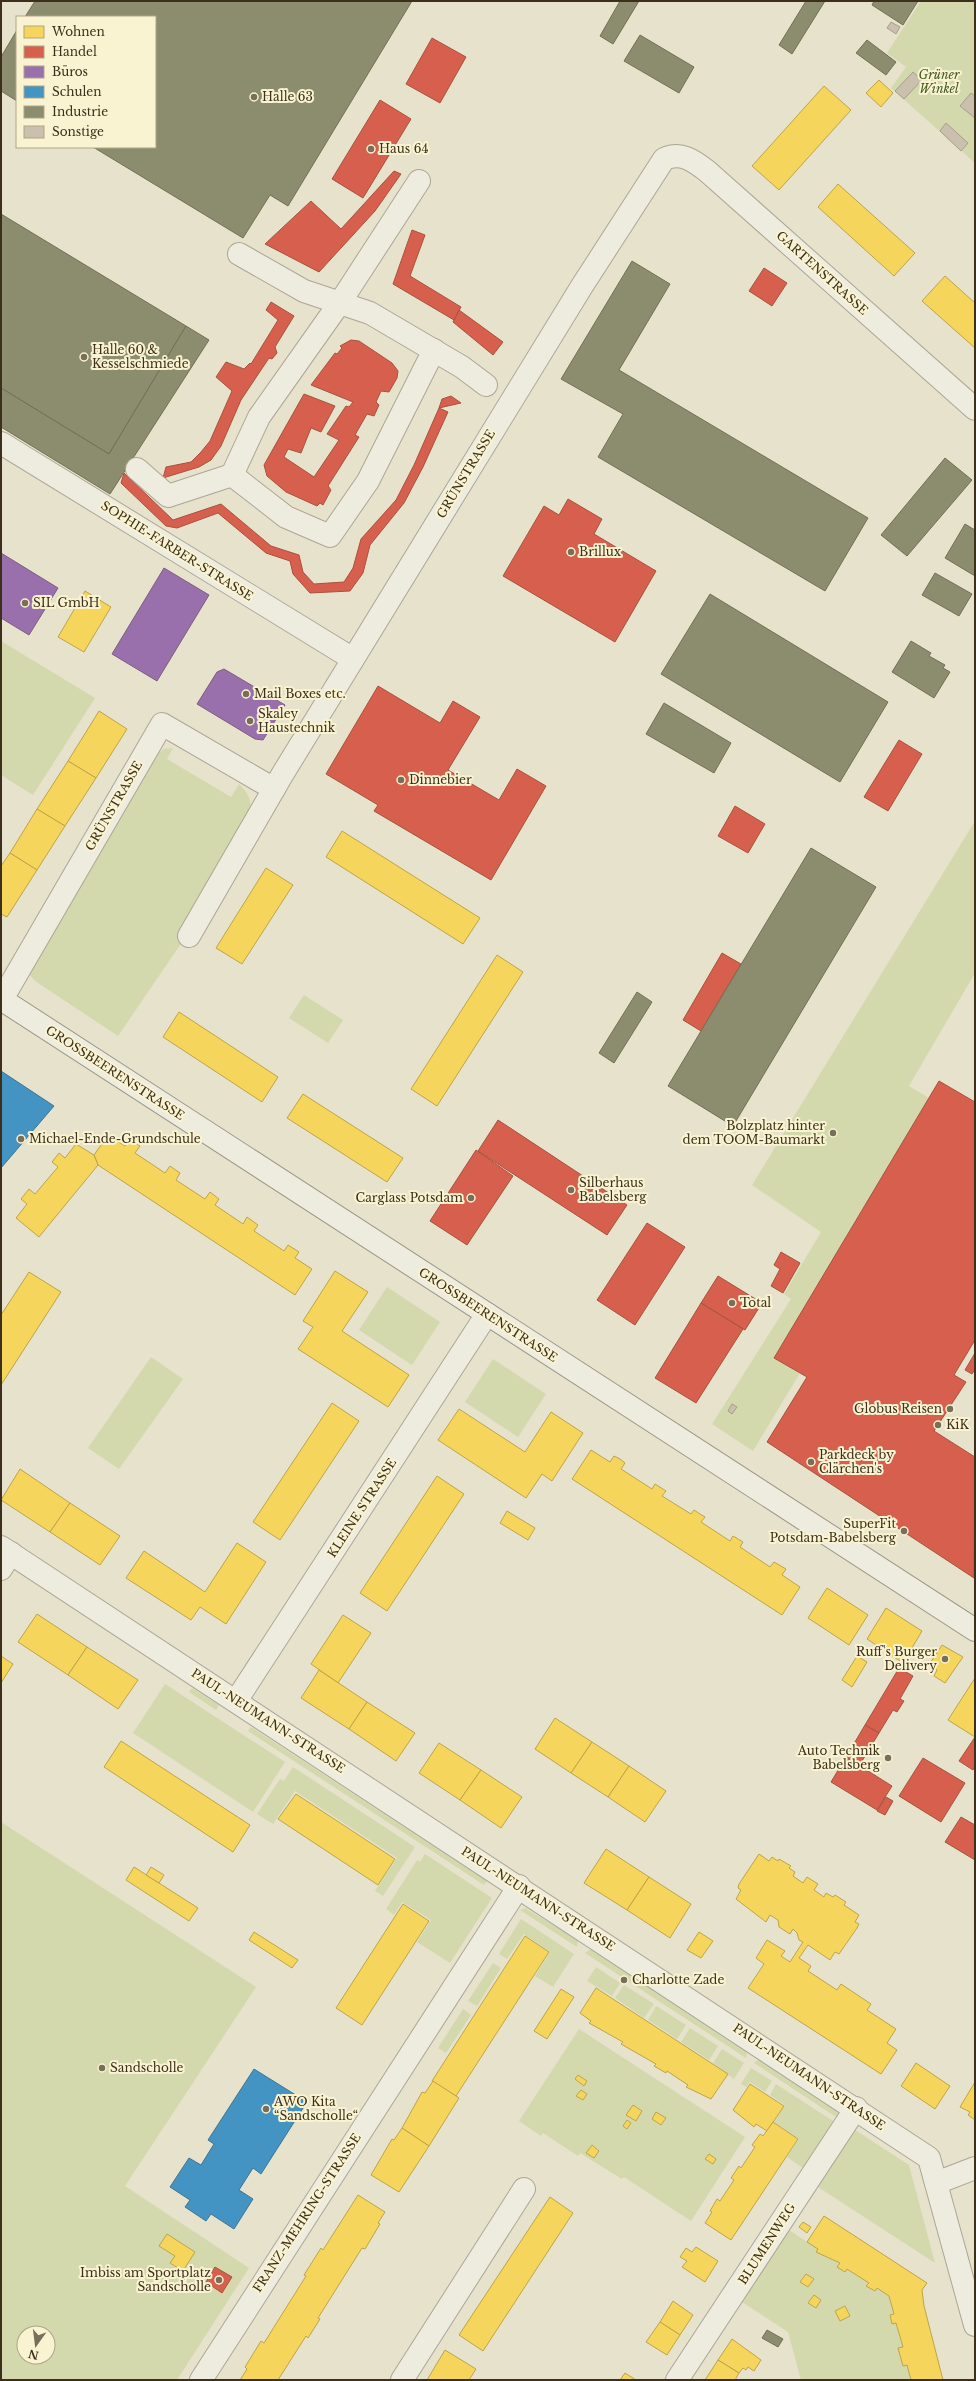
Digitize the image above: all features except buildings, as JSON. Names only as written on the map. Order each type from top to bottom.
[{"type":"street","name":"GARTENSTRASSE","points":[[662,161],[673,156],[685,157],[707,171],[975,409]]},
{"type":"street","name":"GRÜNSTRASSE","points":[[189,936],[274,789],[353,659],[578,292],[662,161]]},
{"type":"street","points":[[137,469],[168,496],[232,475],[259,417],[340,301],[419,181]]},
{"type":"street","points":[[239,254],[304,291],[340,301],[370,313],[434,350],[486,385]]},
{"type":"street","points":[[232,475],[286,517],[330,536],[368,481],[434,350]]},
{"type":"street","name":"SOPHIE-FARBER-STRASSE","points":[[1,443],[353,659]]},
{"type":"street","name":"GRÜNSTRASSE","points":[[1,1000],[162,724],[274,789]]},
{"type":"street","name":"GROSSBEERENSTRASSE","points":[[1,1000],[975,1630]]},
{"type":"street","name":"KLEINE STRASSE","points":[[236,1701],[487,1314]]},
{"type":"street","name":"PAUL-NEUMANN-STRASSE","points":[[4,1556],[236,1701],[856,2108],[929,2158],[975,2325]]},
{"type":"street","name":"FRANZ-MEHRING-STRASSE","points":[[201,2380],[519,1886]]},
{"type":"street","name":"BLUMENWEG","points":[[677,2380],[856,2108]]},
{"type":"street","points":[[936,2183],[975,2168]]},
{"type":"street","points":[[402,2380],[524,2189]]},
{"type":"green space","name":"Grüner Winkel","points":[[921,1],[975,1],[975,163],[891,88],[906,67],[887,53]]},
{"type":"green space","points":[[1,641],[95,698],[33,795],[1,775]]},
{"type":"green space","points":[[173,748],[167,759],[231,797],[239,784],[247,793],[251,808],[247,825],[180,945],[118,1036],[35,981],[25,970],[157,754],[164,749]]},
{"type":"green space","points":[[975,821],[975,973],[909,1086],[929,1098],[774,1357],[800,1373],[753,1451],[712,1424],[791,1299],[784,1294],[821,1232],[752,1185]]},
{"type":"green space","points":[[304,995],[343,1020],[328,1043],[289,1018]]},
{"type":"green space","points":[[387,1287],[440,1322],[412,1365],[359,1330]]},
{"type":"green space","points":[[151,1357],[183,1379],[119,1469],[88,1448]]},
{"type":"green space","points":[[493,1359],[546,1394],[518,1437],[465,1402]]},
{"type":"green space","points":[[165,1684],[285,1762],[253,1812],[133,1733]]},
{"type":"green space","points":[[192,1688],[219,1705],[216,1710],[189,1692]]},
{"type":"green space","points":[[251,1727],[487,1881],[484,1885],[248,1731]]},
{"type":"green space","points":[[293,1767],[415,1847],[383,1896],[375,1891],[397,1858],[295,1791],[273,1824],[257,1814],[280,1779],[284,1781]]},
{"type":"green space","name":"Sandscholle","points":[[1,1822],[256,1987],[125,2186],[249,2268],[177,2380],[1,2380]]},
{"type":"green space","points":[[425,1854],[492,1898],[450,1963],[417,1942],[431,1920],[402,1902],[394,1915],[386,1909],[417,1860],[420,1862]]},
{"type":"green space","points":[[525,1908],[578,1940],[577,1947],[520,1910]]},
{"type":"green space","points":[[521,1919],[574,1954],[553,1987],[535,1976],[550,1952],[524,1934],[507,1959],[499,1954]]},
{"type":"green space","points":[[591,1949],[747,2051],[746,2058],[585,1953]]},
{"type":"green space","points":[[493,1963],[501,1968],[477,2006],[468,2001]]},
{"type":"green space","points":[[596,1967],[620,1983],[612,1996],[587,1981]]},
{"type":"green space","points":[[624,1985],[654,2004],[644,2018],[615,1998]]},
{"type":"green space","points":[[656,2006],[686,2025],[677,2039],[648,2020]]},
{"type":"green space","points":[[463,2009],[471,2015],[446,2053],[438,2048]]},
{"type":"green space","points":[[690,2028],[718,2046],[709,2060],[681,2042]]},
{"type":"green space","points":[[579,2029],[745,2137],[691,2221],[624,2177],[622,2179],[580,2153],[578,2156],[543,2133],[541,2136],[519,2121]]},
{"type":"green space","points":[[722,2049],[744,2063],[734,2079],[713,2063]]},
{"type":"green space","points":[[759,2059],[838,2111],[839,2119],[754,2063]]},
{"type":"green space","points":[[751,2068],[772,2081],[765,2092],[750,2082],[746,2087],[741,2084]]},
{"type":"green space","points":[[776,2084],[833,2121],[803,2168],[787,2157],[799,2139],[774,2122],[785,2105],[770,2095]]},
{"type":"green space","points":[[852,2128],[909,2165],[935,2263],[815,2185]]},
{"type":"green space","points":[[789,2230],[818,2249],[817,2252],[840,2263],[837,2267],[845,2272],[847,2269],[869,2283],[867,2286],[874,2291],[877,2288],[889,2296],[894,2314],[890,2315],[892,2324],[896,2323],[903,2347],[898,2349],[903,2366],[907,2365],[911,2380],[801,2380],[788,2332],[742,2302]]},
{"type":"place","name":"Halle 63","points":[[254,97]]},
{"type":"place","name":"Haus 64","points":[[371,149]]},
{"type":"place","name":"Halle 60 & Kesselschmiede","points":[[84,357]]},
{"type":"place","name":"Brillux","points":[[571,552]]},
{"type":"place","name":"SIL GmbH","points":[[25,603]]},
{"type":"place","name":"Mail Boxes etc.","points":[[246,694]]},
{"type":"place","name":"Skaley Haustechnik","points":[[250,721]]},
{"type":"place","name":"Dinnebier","points":[[401,780]]},
{"type":"place","name":"Bolzplatz hinter dem TOOM-Baumarkt","points":[[833,1133]]},
{"type":"place","name":"Michael-Ende-Grundschule","points":[[21,1139]]},
{"type":"place","name":"Silberhaus Babelsberg","points":[[571,1190]]},
{"type":"place","name":"Carglass Potsdam","points":[[471,1198]]},
{"type":"place","name":"Total","points":[[732,1303]]},
{"type":"place","name":"Globus Reisen","points":[[950,1409]]},
{"type":"place","name":"KiK","points":[[938,1425]]},
{"type":"place","name":"Parkdeck by Clärchen's","points":[[811,1462]]},
{"type":"place","name":"SuperFit Potsdam-Babelsberg","points":[[904,1531]]},
{"type":"place","name":"Ruff's Burger Delivery","points":[[945,1659]]},
{"type":"place","name":"Auto Technik Babelsberg","points":[[888,1758]]},
{"type":"place","name":"Charlotte Zade","points":[[624,1980]]},
{"type":"place","name":"Sandscholle","points":[[102,2068]]},
{"type":"place","name":"AWO Kita “Sandscholle“","points":[[266,2109]]},
{"type":"place","name":"Imbiss am Sportplatz Sandscholle","points":[[219,2280]]}]
